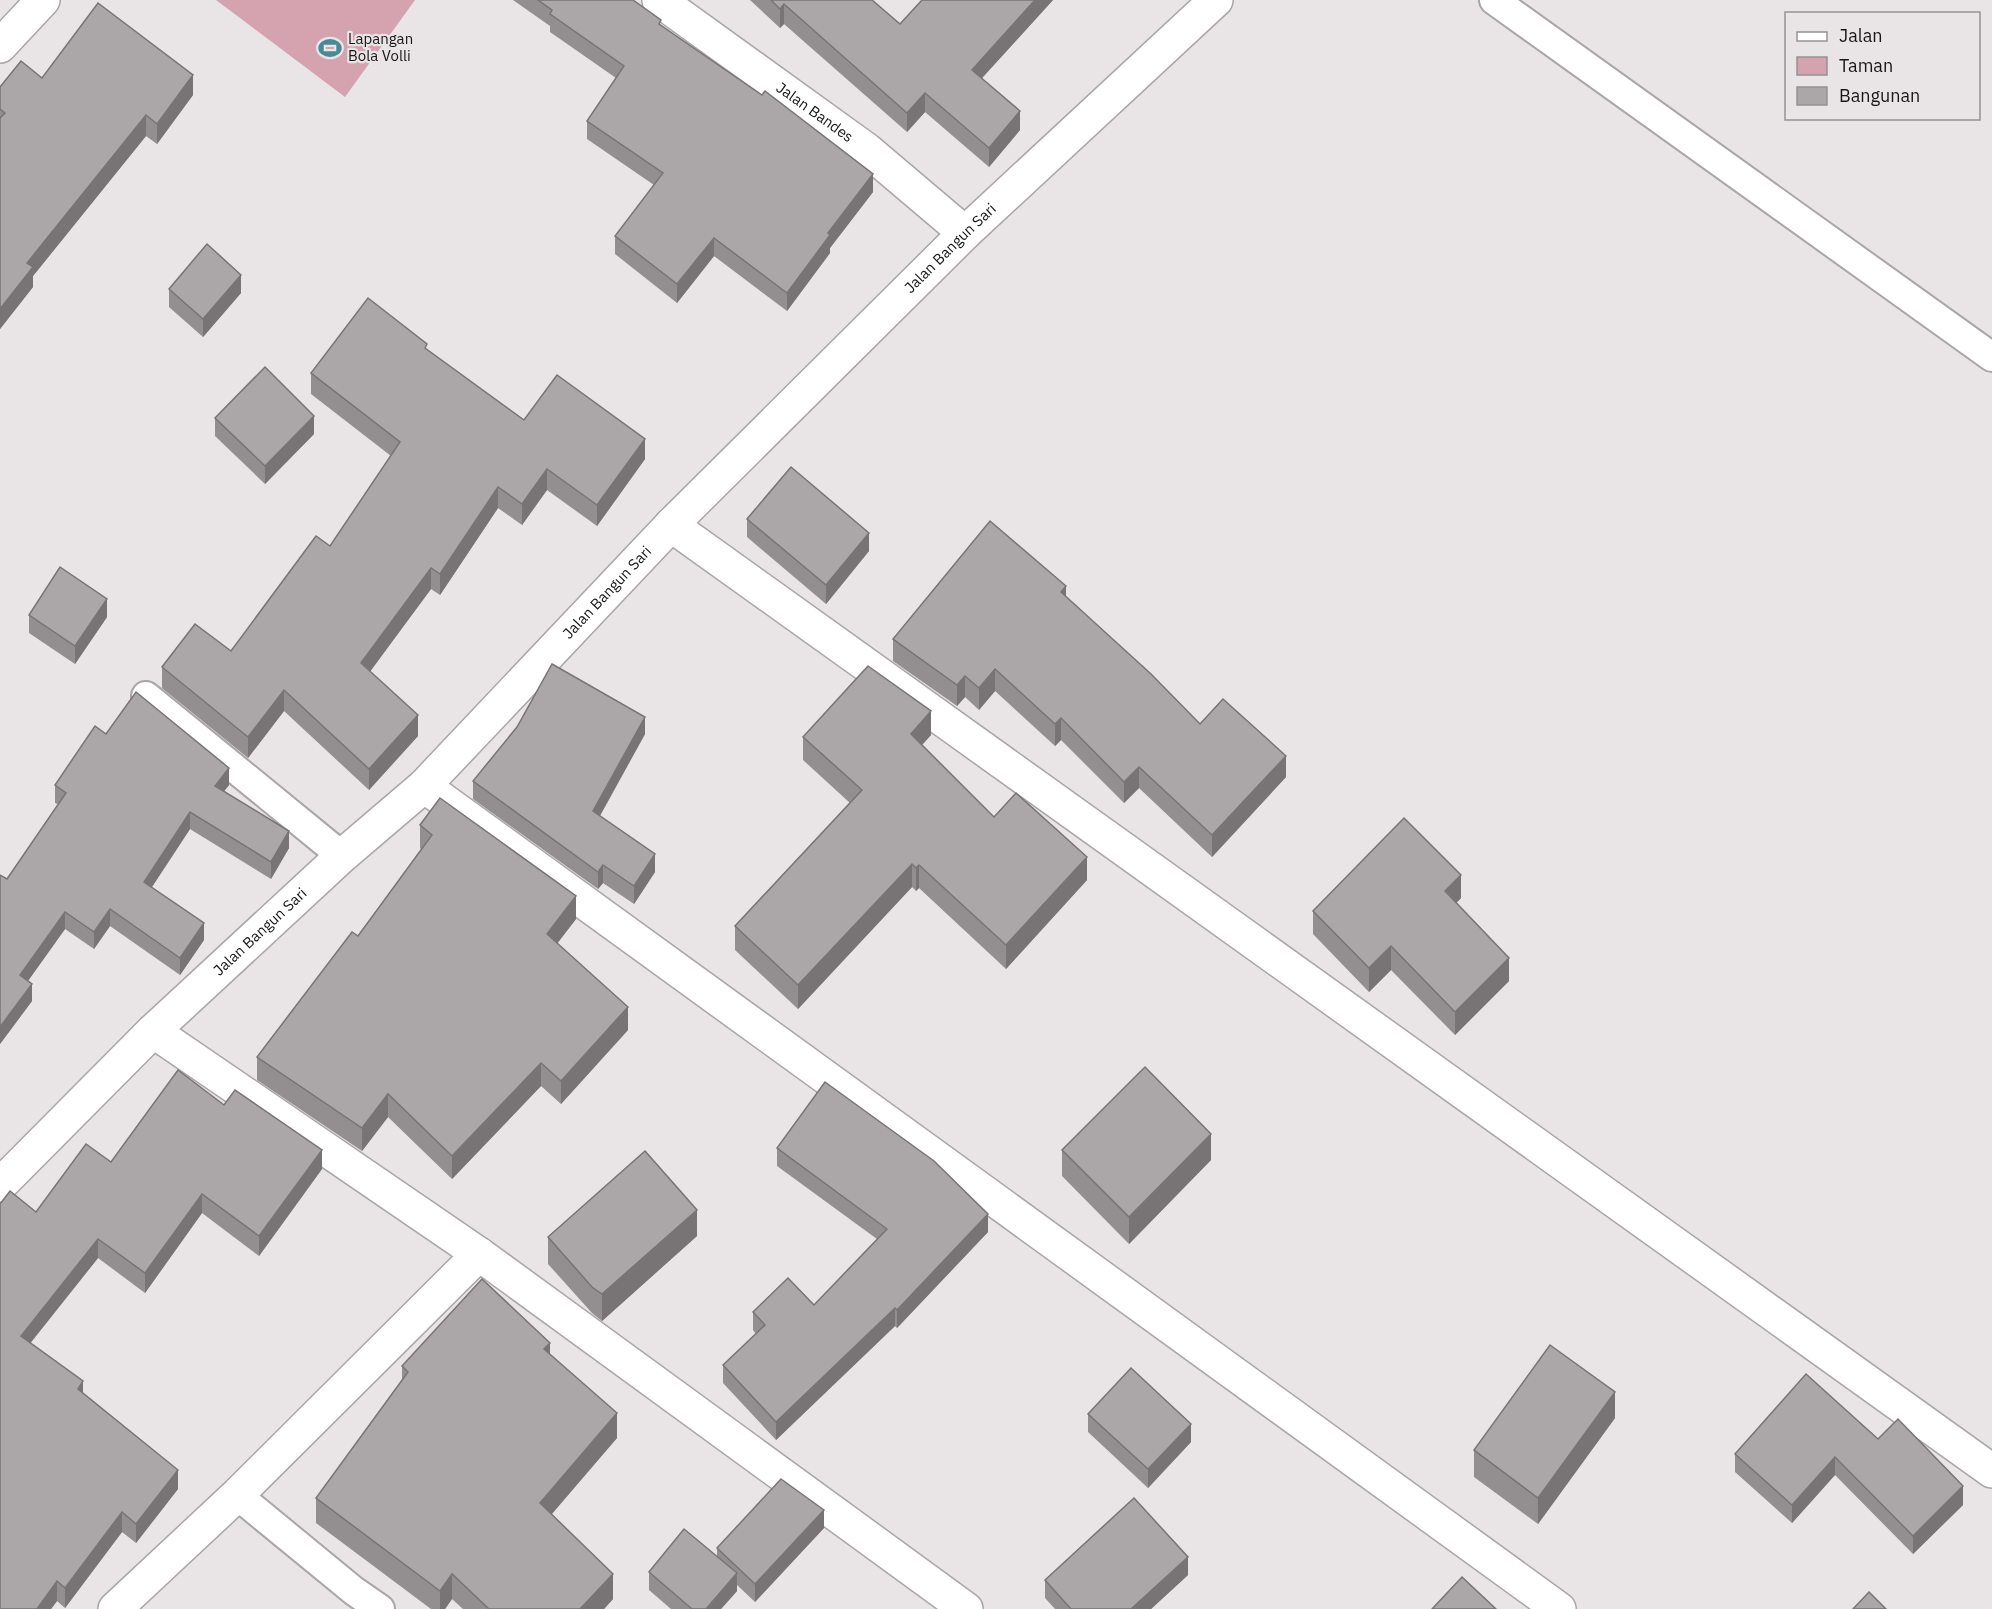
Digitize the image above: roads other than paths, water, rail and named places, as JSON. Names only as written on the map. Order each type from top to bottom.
[{"type":"street","points":[[0,46],[43,0]]},
{"type":"street","name":"Jalan Bandes","points":[[659,0],[867,150],[965,233]]},
{"type":"street","name":"Jalan Bangun Sari","points":[[0,1185],[153,1031],[342,856],[424,786],[671,525],[965,233],[1216,0]]},
{"type":"street","points":[[671,525],[1992,1471]]},
{"type":"street","points":[[424,786],[1559,1609]]},
{"type":"street","points":[[153,1031],[479,1254],[966,1609]]},
{"type":"street","points":[[115,1609],[237,1495],[479,1254]]},
{"type":"lane","points":[[1494,0],[1992,357]]},
{"type":"lane","points":[[146,696],[342,856]]},
{"type":"lane","points":[[237,1495],[354,1591],[380,1609]]},
{"type":"place","name":"Lapangan Bola Volli","points":[[330,48]]}]
